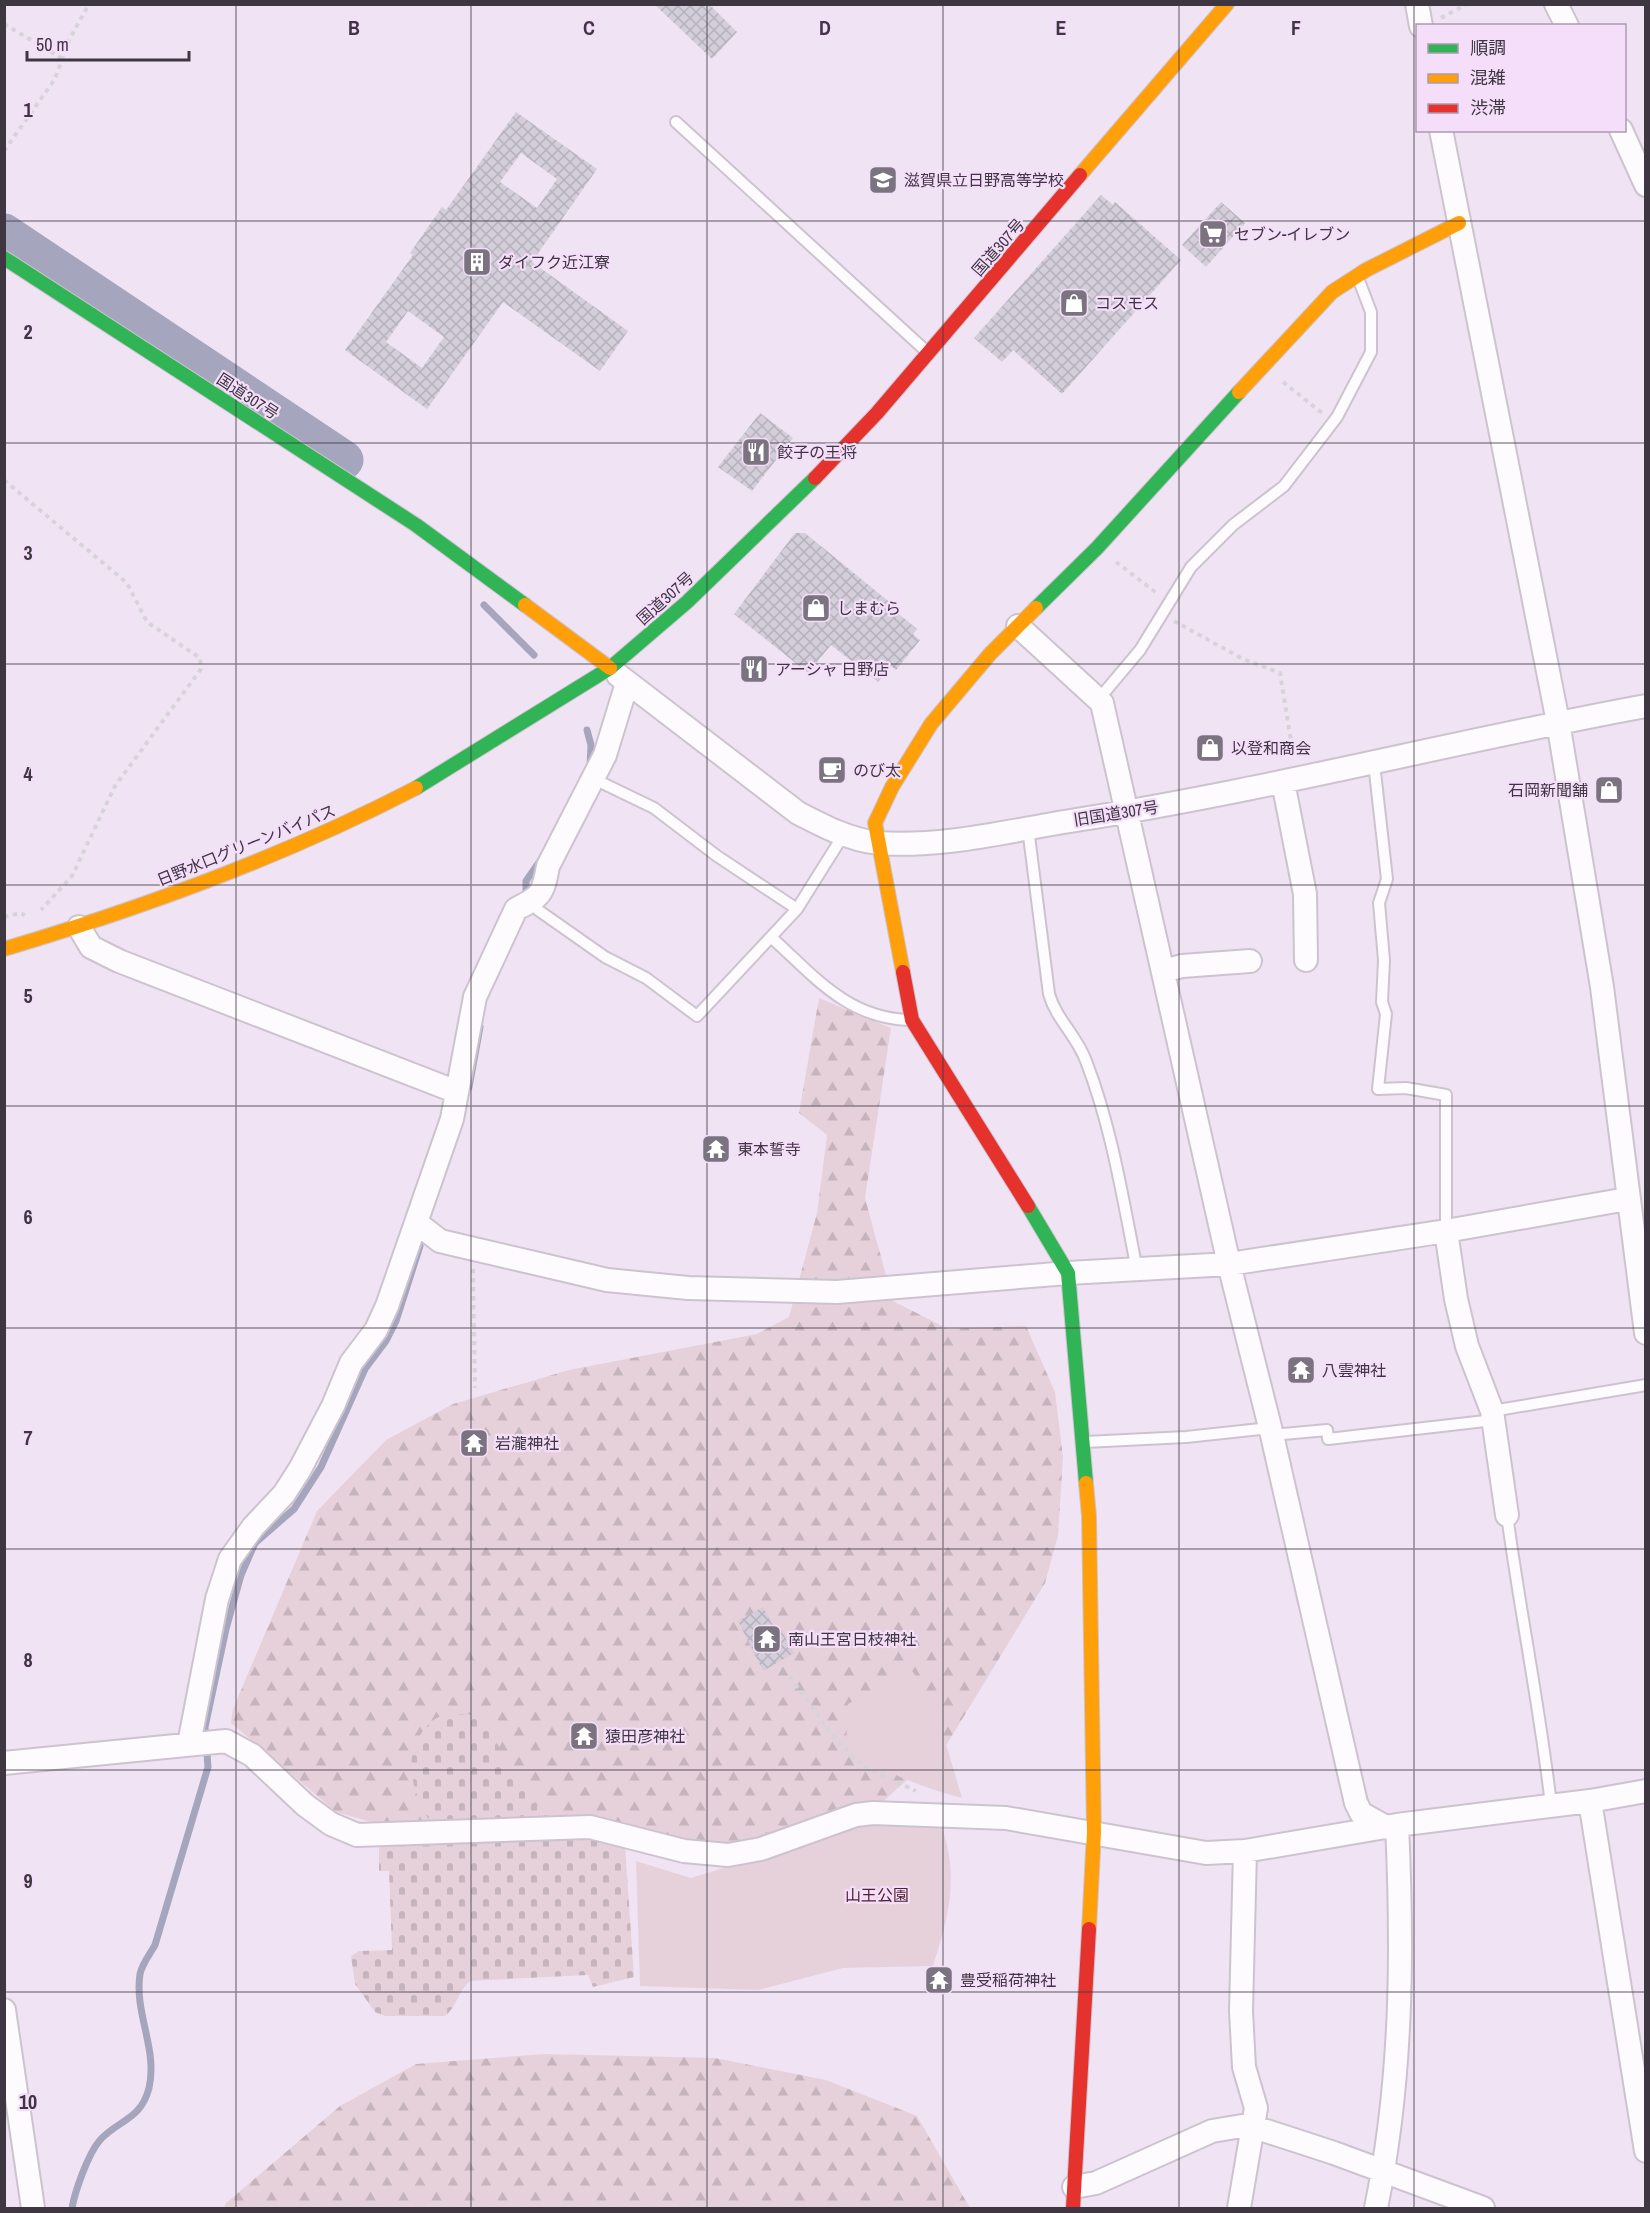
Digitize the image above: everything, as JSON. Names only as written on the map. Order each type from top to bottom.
[{"type":"main road","name":"国道307号","points":[[4,258],[416,525],[610,668],[687,603],[806,487],[877,413],[1227,4]]},
{"type":"main road","points":[[1074,2198],[1095,1832],[1089,1516],[1068,1273],[912,1020],[875,823],[892,787],[931,724],[990,654],[1097,548],[1328,296],[1358,277],[1459,223]]},
{"type":"main road","name":"日野水口グリーンバイパス","points":[[4,949],[79,927],[273,856],[360,817],[441,775],[610,668]]},
{"type":"street","points":[[1417,4],[1428,23]]},
{"type":"street","points":[[1556,4],[1566,24]]},
{"type":"street","points":[[1441,132],[1558,722],[1602,987],[1646,1333]]},
{"type":"street","points":[[1622,132],[1646,185]]},
{"type":"street","points":[[1018,626],[1102,703],[1229,1264],[1271,1432],[1356,1803],[1361,1813],[1392,1827]]},
{"type":"street","name":"旧国道307号","points":[[610,668],[798,813],[844,834],[877,843],[922,843],[1128,812],[1290,781],[1558,722],[1646,706]]},
{"type":"street","points":[[193,1744],[195,1703],[217,1599],[230,1559],[253,1527],[284,1494],[314,1445],[351,1363],[376,1330],[387,1306],[452,1119],[476,998],[516,909],[529,903],[545,882],[548,866],[605,755],[627,683]]},
{"type":"street","points":[[1290,781],[1305,894],[1306,960]]},
{"type":"street","points":[[79,927],[91,947],[119,961],[457,1092]]},
{"type":"street","points":[[1164,971],[1182,966],[1250,961]]},
{"type":"street","points":[[417,1223],[440,1241],[607,1280],[688,1288],[800,1293],[896,1289],[1068,1273],[1229,1264],[1446,1231],[1628,1199]]},
{"type":"street","points":[[1446,1231],[1456,1299],[1467,1346],[1493,1415],[1507,1515]]},
{"type":"street","points":[[4,1763],[226,1741],[252,1755],[305,1805],[331,1824],[357,1835],[590,1827],[684,1851],[728,1855],[761,1849],[856,1815],[873,1813],[1006,1818],[1206,1853],[1245,1851],[1392,1827],[1590,1801],[1646,1791]]},
{"type":"street","points":[[1590,1801],[1646,2151]]},
{"type":"street","points":[[1376,2208],[1397,2059],[1399,2024],[1401,1920],[1392,1827]]},
{"type":"street","points":[[1239,2208],[1255,2127],[1256,2108],[1244,2067],[1241,2010],[1245,1851]]},
{"type":"street","points":[[4,2010],[33,2208]]},
{"type":"street","points":[[1074,2198],[1096,2183],[1212,2131],[1226,2127],[1255,2127],[1483,2208]]},
{"type":"lane","points":[[676,122],[929,353]]},
{"type":"lane","points":[[1098,700],[1140,650],[1191,567],[1233,525],[1284,486],[1336,417],[1371,352],[1371,312],[1358,277]]},
{"type":"lane","points":[[1374,763],[1387,879],[1379,903],[1384,960],[1382,1002],[1386,1014],[1378,1089],[1406,1088],[1446,1095],[1446,1231]]},
{"type":"lane","points":[[594,779],[654,808],[717,856],[797,909]]},
{"type":"lane","points":[[1028,828],[1049,994],[1053,1010],[1075,1036],[1087,1062],[1113,1150],[1137,1270]]},
{"type":"lane","points":[[529,903],[605,957],[646,978],[696,1016],[797,909],[844,834]]},
{"type":"lane","points":[[772,938],[845,1003],[886,1016],[912,1020]]},
{"type":"lane","points":[[1083,1442],[1327,1430],[1328,1439],[1493,1415],[1646,1385]]},
{"type":"lane","points":[[1507,1515],[1515,1580],[1543,1736],[1551,1805]]},
{"type":"path","points":[[4,151],[55,79],[69,40],[89,4]]},
{"type":"path","points":[[1428,23],[1467,4]]},
{"type":"path","points":[[4,24],[63,59]]},
{"type":"path","points":[[1264,366],[1313,408],[1329,417],[1336,417]]},
{"type":"path","points":[[4,480],[128,584],[147,622],[200,658],[201,669],[115,786],[72,876],[41,910],[40,919],[46,936]]},
{"type":"path","points":[[1097,548],[1168,601]]},
{"type":"path","points":[[1161,613],[1243,659],[1280,673],[1290,781]]},
{"type":"path","points":[[472,1250],[475,1388]]},
{"type":"path","points":[[790,1677],[838,1742],[866,1768],[925,1795]]},
{"type":"green space","points":[[819,998],[891,1028],[865,1198],[893,1301],[948,1329],[1026,1326],[1055,1392],[1063,1457],[1058,1536],[1045,1583],[947,1744],[877,1807],[849,1808],[744,1843],[701,1847],[579,1818],[371,1822],[336,1812],[231,1723],[233,1709],[317,1511],[386,1440],[453,1404],[569,1370],[757,1334],[789,1317],[817,1213],[827,1135],[799,1113]]},
{"type":"green space","points":[[912,1671],[933,1700],[962,1798],[901,1777],[846,1746],[848,1704]]},
{"type":"green space","points":[[483,1715],[520,1784],[540,1808],[552,1818],[433,1826],[420,1803],[413,1778],[411,1766],[416,1742],[429,1724],[441,1716]]},
{"type":"green space","name":"山王公園","points":[[874,1821],[942,1827],[950,1864],[950,1897],[944,1930],[933,1966],[843,1968],[758,1990],[640,1986],[636,1861],[691,1878]]},
{"type":"green space","points":[[588,1834],[625,1846],[634,1977],[593,1987],[588,1975],[470,1981],[445,2016],[385,2016],[375,2012],[355,1984],[351,1956],[359,1951],[392,1950],[389,1871],[379,1871],[379,1848],[388,1842]]},
{"type":"green space","points":[[544,2054],[715,2058],[826,2080],[917,2116],[970,2208],[224,2208],[226,2203],[340,2106],[416,2064]]},
{"type":"building","points":[[654,4],[709,4],[737,32],[712,59]]},
{"type":"building","name":"ダイフク近江寮","points":[[516,112],[597,169],[532,262],[628,331],[600,371],[503,302],[427,409],[345,350],[413,255],[410,253],[442,207],[446,210]],"holes":[[[521,153],[557,179],[537,208],[500,182]],[[408,311],[444,337],[422,368],[386,342]]]},
{"type":"building","name":"コスモス","points":[[1101,195],[1113,205],[1115,202],[1181,260],[1062,394],[1013,350],[1002,362],[974,338]]},
{"type":"building","name":"セブン-イレブン","points":[[1221,202],[1245,223],[1206,267],[1182,245]]},
{"type":"building","name":"餃子の王将","points":[[760,413],[793,438],[752,491],[718,467]]},
{"type":"building","name":"しまむら","points":[[795,533],[805,533],[893,605],[894,610],[917,629],[913,634],[920,640],[896,670],[891,666],[878,682],[831,645],[808,673],[734,614]]},
{"type":"building","name":"岩瀧神社","points":[[484,1432],[488,1453],[464,1457],[462,1434]]},
{"type":"building","name":"南山王宮日枝神社","points":[[763,1607],[776,1631],[780,1628],[794,1653],[763,1671],[738,1621]]},
{"type":"waterway","points":[[4,233],[344,460]]},
{"type":"waterway","points":[[484,605],[534,655]]},
{"type":"waterway","points":[[587,730],[591,745],[590,767]]},
{"type":"waterway","points":[[526,899],[526,881],[542,858]]},
{"type":"waterway","points":[[469,1087],[480,1027]]},
{"type":"waterway","points":[[72,2208],[83,2173],[95,2146],[107,2133],[135,2113],[145,2099],[149,2088],[151,2059],[140,2003],[140,1974],[155,1945],[208,1767],[205,1727],[226,1629],[241,1575],[255,1543],[294,1509],[321,1467],[365,1369],[386,1341],[396,1321],[420,1246]]},
{"type":"traffic: fast","points":[[4,258],[416,525],[525,605]]},
{"type":"traffic: fast","points":[[1036,608],[1097,548],[1239,392]]},
{"type":"traffic: fast","points":[[416,788],[610,668],[687,602],[815,478]]},
{"type":"traffic: fast","points":[[1028,1206],[1068,1273],[1086,1483]]},
{"type":"traffic: slow","points":[[1080,175],[1227,4]]},
{"type":"traffic: slow","points":[[1239,392],[1332,292],[1366,270],[1459,223]]},
{"type":"traffic: slow","points":[[525,605],[610,668]]},
{"type":"traffic: slow","points":[[903,972],[875,823],[892,787],[931,724],[990,654],[1036,608]]},
{"type":"traffic: slow","points":[[4,949],[162,898],[266,858],[367,813],[416,788]]},
{"type":"traffic: slow","points":[[1086,1483],[1089,1516],[1094,1832],[1089,1929]]},
{"type":"traffic: jam","points":[[815,478],[877,413],[1080,175]]},
{"type":"traffic: jam","points":[[903,972],[912,1020],[1028,1206]]},
{"type":"traffic: jam","points":[[1073,2208],[1089,1929]]},
{"type":"place","name":"滋賀県立日野高等学校","points":[[883,180]]},
{"type":"place","name":"セブン-イレブン","points":[[1213,234]]},
{"type":"place","name":"ダイフク近江寮","points":[[477,262]]},
{"type":"place","name":"コスモス","points":[[1074,303]]},
{"type":"place","name":"餃子の王将","points":[[756,452]]},
{"type":"place","name":"しまむら","points":[[816,608]]},
{"type":"place","name":"アーシャ 日野店","points":[[754,669]]},
{"type":"place","name":"以登和商会","points":[[1210,748]]},
{"type":"place","name":"のび太","points":[[832,770]]},
{"type":"place","name":"石岡新聞舗","points":[[1609,790]]},
{"type":"place","name":"東本誓寺","points":[[716,1149]]},
{"type":"place","name":"八雲神社","points":[[1301,1370]]},
{"type":"place","name":"岩瀧神社","points":[[474,1443]]},
{"type":"place","name":"南山王宮日枝神社","points":[[767,1639]]},
{"type":"place","name":"猿田彦神社","points":[[584,1736]]},
{"type":"place","name":"豊受稲荷神社","points":[[939,1980]]}]
